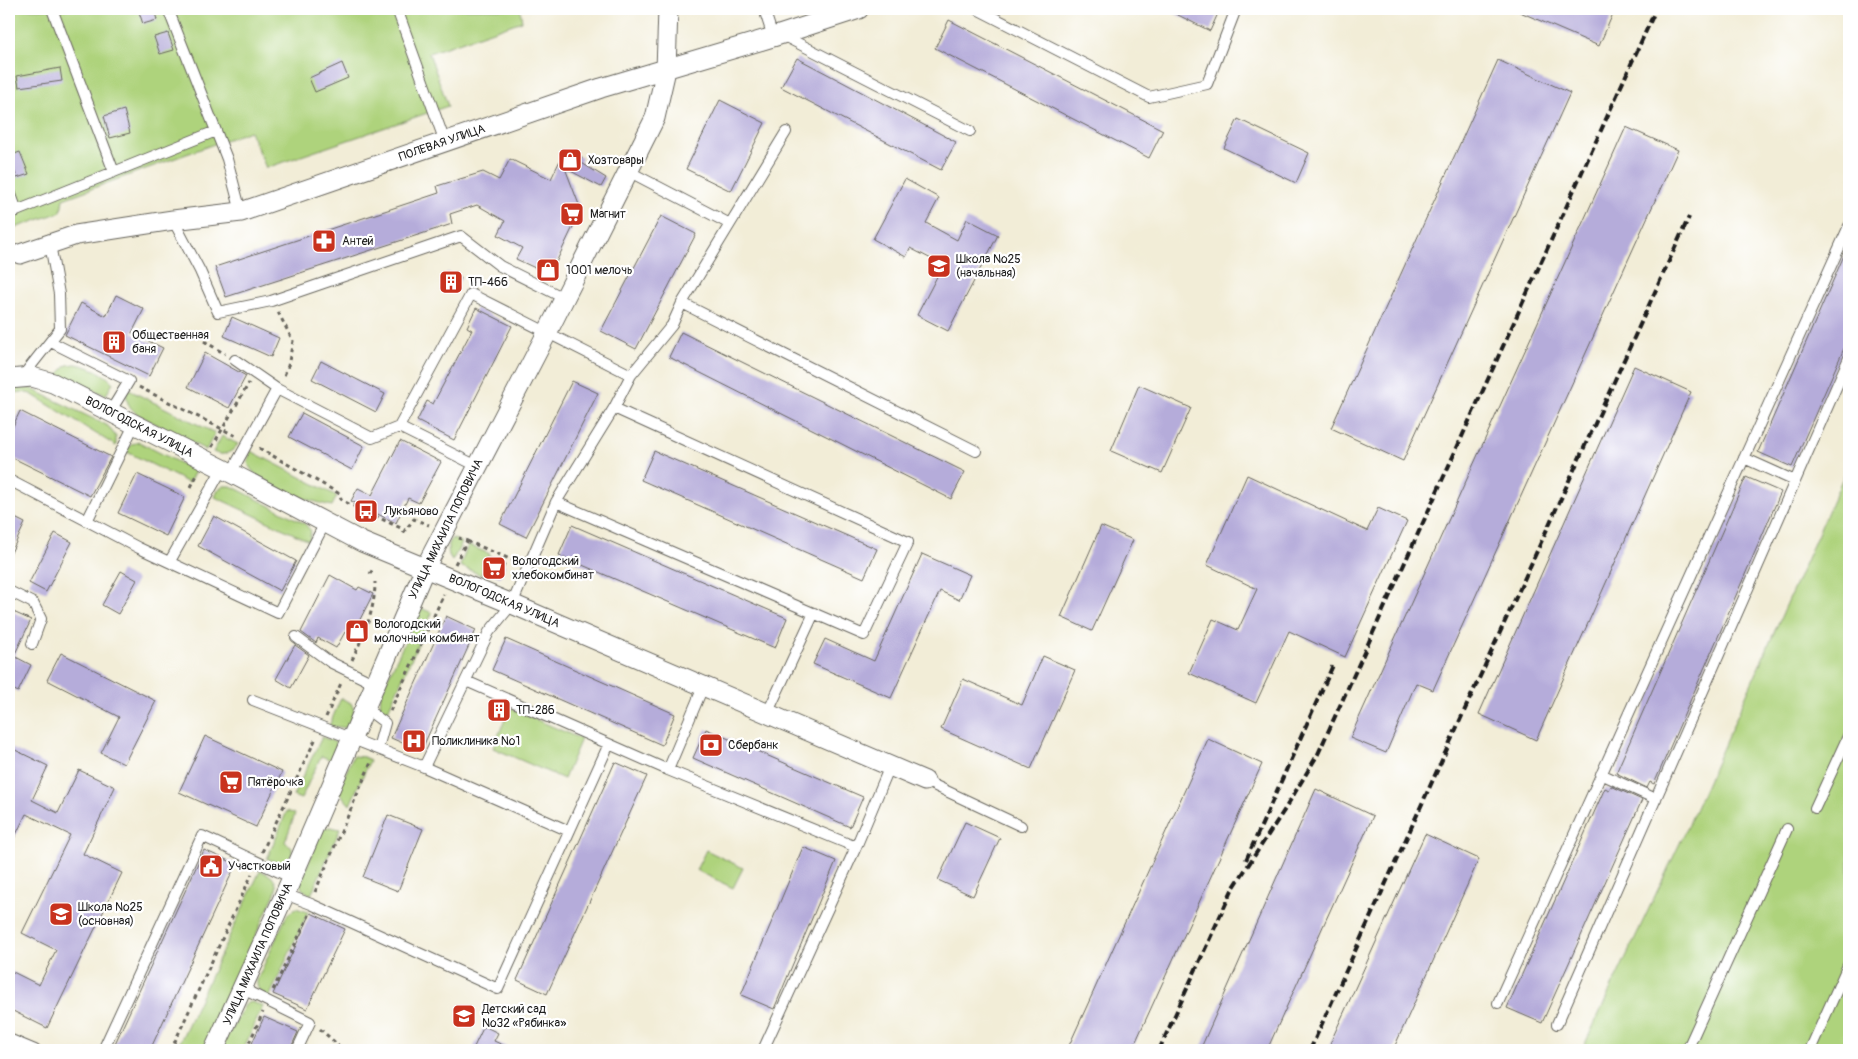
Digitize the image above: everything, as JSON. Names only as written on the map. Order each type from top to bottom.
[{"type":"street","name":"УЛИЦА МИХАИЛА ПОПОВИЧА","points":[[214,1050],[243,989],[425,568],[547,333],[655,118],[666,70],[668,9]]},
{"type":"street","name":"ПОЛЕВАЯ УЛИЦА","points":[[20,254],[76,235],[241,212],[600,88],[666,70],[859,9]]},
{"type":"street","name":"ВОЛОГОДСКАЯ УЛИЦА","points":[[15,378],[32,377],[53,383],[362,542],[512,604],[925,781]]},
{"type":"lane","points":[[52,9],[114,172]]},
{"type":"lane","points":[[168,9],[228,159],[241,212]]},
{"type":"lane","points":[[397,9],[445,142]]},
{"type":"lane","points":[[764,9],[777,36],[970,131]]},
{"type":"lane","points":[[977,9],[1150,97],[1207,84],[1236,9]]},
{"type":"lane","points":[[9,189],[13,212],[216,131]]},
{"type":"lane","points":[[424,767],[489,632],[512,604],[556,502],[614,408],[631,375],[672,325],[682,303],[786,132]]},
{"type":"lane","points":[[628,171],[730,224]]},
{"type":"lane","points":[[173,220],[200,271],[218,312],[271,301],[461,236],[500,266],[564,298]]},
{"type":"lane","points":[[1498,1003],[1849,226]]},
{"type":"lane","points":[[15,378],[60,329],[61,311],[50,244]]},
{"type":"lane","points":[[235,360],[277,389],[372,438],[399,427],[471,294],[631,375]]},
{"type":"lane","points":[[682,303],[976,451]]},
{"type":"lane","points":[[50,342],[129,381],[110,412]]},
{"type":"lane","points":[[1558,1024],[1849,358]]},
{"type":"lane","points":[[170,562],[227,471],[248,442],[277,389]]},
{"type":"lane","points":[[556,502],[864,635],[908,542],[614,408]]},
{"type":"lane","points":[[87,521],[134,425]]},
{"type":"lane","points":[[399,427],[477,466]]},
{"type":"lane","points":[[1744,458],[1796,481]]},
{"type":"lane","points":[[9,480],[139,548],[278,613],[325,523]]},
{"type":"lane","points":[[9,591],[33,603],[41,620],[32,644]]},
{"type":"lane","points":[[767,714],[814,614]]},
{"type":"lane","points":[[296,636],[330,662],[347,672],[375,684]]},
{"type":"lane","points":[[466,680],[668,770],[856,847]]},
{"type":"lane","points":[[668,770],[703,687]]},
{"type":"lane","points":[[253,700],[424,767],[569,831]]},
{"type":"lane","points":[[365,708],[386,723],[378,748]]},
{"type":"lane","points":[[1815,808],[1849,734]]},
{"type":"lane","points":[[103,1050],[202,836],[257,862],[311,904],[498,989],[608,744]]},
{"type":"lane","points":[[763,1050],[856,847],[890,766]]},
{"type":"lane","points":[[1601,774],[1656,799]]},
{"type":"lane","points":[[925,781],[1021,826]]},
{"type":"lane","points":[[1687,1050],[1787,829]]},
{"type":"lane","points":[[1810,1050],[1849,963]]},
{"type":"lane","points":[[243,989],[310,1022],[297,1050]]},
{"type":"lane","points":[[9,1039],[35,1050]]},
{"type":"path","points":[[271,301],[293,341],[288,366],[277,389]]},
{"type":"path","points":[[204,341],[235,360]]},
{"type":"path","points":[[209,451],[254,373]]},
{"type":"path","points":[[129,381],[248,442],[340,494],[341,498],[346,502],[404,532],[414,519],[432,526]]},
{"type":"path","points":[[191,487],[199,470]]},
{"type":"path","points":[[452,534],[528,566]]},
{"type":"path","points":[[454,566],[467,541]]},
{"type":"path","points":[[370,574],[373,569]]},
{"type":"path","points":[[171,1050],[367,627],[375,599],[375,582]]},
{"type":"path","points":[[386,723],[445,590]]},
{"type":"path","points":[[246,1050],[312,908],[311,904],[378,748]]},
{"type":"path","points":[[310,1022],[338,1044],[339,1050]]},
{"type":"green space","points":[[9,9],[520,9],[522,21],[429,53],[448,106],[266,168],[250,131],[63,199],[61,212],[9,230]]},
{"type":"green space","points":[[67,365],[86,366],[110,379],[113,383],[106,395],[58,375]]},
{"type":"green space","points":[[24,387],[32,389],[108,426],[116,437],[116,446],[31,394],[22,392],[9,394],[9,389]]},
{"type":"green space","points":[[127,389],[215,433],[206,450],[139,415],[130,407],[127,401]]},
{"type":"green space","points":[[222,436],[238,444],[227,453],[213,452]]},
{"type":"green space","points":[[139,442],[195,471],[189,483],[125,451],[132,444]]},
{"type":"green space","points":[[251,451],[337,496],[332,506],[311,501],[274,487],[255,474],[249,466],[248,460]]},
{"type":"green space","points":[[1849,464],[1849,1050],[1582,1050],[1688,826]]},
{"type":"green space","points":[[224,486],[231,486],[304,523],[311,531],[309,541],[215,497],[218,490]]},
{"type":"green space","points":[[452,538],[462,543],[452,561],[448,550]]},
{"type":"green space","points":[[468,545],[490,554],[481,575],[460,566]]},
{"type":"green space","points":[[421,608],[432,613],[386,715],[380,706],[381,692]]},
{"type":"green space","points":[[341,698],[351,703],[354,710],[348,728],[329,726]]},
{"type":"green space","points":[[510,708],[581,739],[564,779],[493,748]]},
{"type":"green space","points":[[322,737],[335,742],[338,751],[334,761],[321,756],[301,799],[293,796]]},
{"type":"green space","points":[[353,756],[364,757],[370,760],[350,805],[338,791]]},
{"type":"green space","points":[[287,811],[295,814],[285,842],[292,848],[292,854],[287,863],[281,863],[267,859]]},
{"type":"green space","points":[[323,828],[340,829],[311,895],[302,889],[300,883]]},
{"type":"green space","points":[[706,850],[743,868],[733,888],[696,870]]},
{"type":"green space","points":[[260,871],[274,880],[276,891],[203,1050],[176,1050]]},
{"type":"green space","points":[[296,908],[308,912],[269,998],[260,991],[257,986],[257,980],[287,915]]},
{"type":"green space","points":[[252,1002],[263,1006],[243,1050],[220,1050],[246,1003]]},
{"type":"building","points":[[138,9],[154,9],[157,20],[143,24]]},
{"type":"building","points":[[1166,9],[1220,9],[1210,31]]},
{"type":"building","points":[[1513,9],[1615,9],[1599,46]]},
{"type":"building","points":[[949,20],[1163,130],[1149,158],[935,48]]},
{"type":"building","points":[[168,33],[174,50],[160,54],[154,37]]},
{"type":"building","points":[[797,58],[956,142],[941,170],[781,87]]},
{"type":"building","points":[[1498,60],[1570,93],[1403,461],[1331,428]]},
{"type":"building","points":[[342,63],[348,78],[315,92],[309,78]]},
{"type":"building","points":[[60,68],[62,81],[19,87],[17,76]]},
{"type":"building","points":[[720,100],[765,123],[731,191],[686,169]]},
{"type":"building","points":[[124,110],[130,133],[110,138],[104,116]]},
{"type":"building","points":[[1238,119],[1309,153],[1296,183],[1224,148]]},
{"type":"building","points":[[1626,127],[1678,150],[1433,690],[1416,683],[1386,753],[1350,738]]},
{"type":"building","points":[[565,150],[582,158],[580,162],[606,178],[601,187],[565,168],[581,210],[550,275],[516,259],[522,248],[498,235],[505,221],[477,205],[450,214],[452,224],[226,297],[215,267],[439,193],[437,186],[483,172],[499,180],[510,159],[551,179]]},
{"type":"building","points":[[20,152],[29,174],[17,178],[9,156]]},
{"type":"building","points":[[905,179],[939,198],[926,223],[957,240],[967,219],[998,235],[948,331],[917,315],[943,265],[910,248],[906,257],[873,239]]},
{"type":"building","points":[[661,216],[696,234],[636,349],[601,331]]},
{"type":"building","points":[[1849,244],[1849,337],[1792,467],[1758,452]]},
{"type":"building","name":"ТП-466","points":[[447,272],[461,278],[454,291],[441,285]]},
{"type":"building","name":"Общественная баня","points":[[116,295],[144,309],[132,333],[163,348],[149,376],[65,335],[81,303],[106,316]]},
{"type":"building","points":[[476,308],[512,326],[454,440],[417,421],[427,401],[433,404],[472,330],[467,327]]},
{"type":"building","points":[[232,317],[279,338],[271,357],[224,336]]},
{"type":"building","points":[[681,332],[965,472],[951,499],[669,357]]},
{"type":"building","points":[[205,353],[246,376],[229,408],[188,387]]},
{"type":"building","points":[[321,361],[385,394],[376,412],[312,379]]},
{"type":"building","points":[[1634,366],[1691,392],[1536,740],[1479,714]]},
{"type":"building","points":[[572,381],[598,393],[526,537],[500,524]]},
{"type":"building","points":[[1139,385],[1191,408],[1162,473],[1111,451]]},
{"type":"building","points":[[20,411],[111,457],[90,496],[9,456],[9,435]]},
{"type":"building","points":[[302,413],[364,446],[352,470],[289,437]]},
{"type":"building","points":[[400,441],[441,462],[419,503],[408,498],[396,523],[351,501],[358,488],[372,495]]},
{"type":"building","points":[[654,451],[877,549],[864,578],[641,480]]},
{"type":"building","points":[[137,474],[185,497],[166,536],[118,513]]},
{"type":"building","points":[[1247,475],[1367,531],[1378,508],[1407,521],[1345,657],[1289,631],[1256,703],[1189,673],[1213,619],[1238,630],[1257,589],[1207,565]]},
{"type":"building","points":[[1746,477],[1781,492],[1654,784],[1650,782],[1647,788],[1616,773]]},
{"type":"building","points":[[9,515],[25,523],[9,557]]},
{"type":"building","points":[[214,516],[296,561],[280,591],[198,546]]},
{"type":"building","points":[[572,525],[787,618],[775,648],[559,555]]},
{"type":"building","points":[[1101,526],[1133,540],[1092,631],[1061,617]]},
{"type":"building","points":[[55,533],[72,542],[46,592],[29,583]]},
{"type":"building","points":[[922,554],[970,575],[959,600],[940,591],[891,698],[813,664],[825,639],[874,661]]},
{"type":"building","name":"Вологодский хлебокомбинат","points":[[489,558],[505,565],[500,577],[484,570]]},
{"type":"building","points":[[121,571],[137,580],[118,614],[102,605]]},
{"type":"building","points":[[330,575],[357,590],[359,587],[373,594],[352,635],[345,632],[336,648],[318,638],[316,643],[301,632]]},
{"type":"building","points":[[9,610],[31,620],[14,656],[31,665],[18,692],[9,687]]},
{"type":"building","points":[[446,616],[476,630],[421,751],[391,738]]},
{"type":"building","points":[[506,639],[675,714],[662,745],[492,670]]},
{"type":"building","points":[[295,645],[309,655],[291,688],[276,679]]},
{"type":"building","points":[[61,653],[156,701],[124,764],[101,753],[119,717],[47,680]]},
{"type":"building","points":[[1043,656],[1075,670],[1031,769],[941,729],[963,679],[1022,705]]},
{"type":"building","points":[[706,729],[863,797],[850,827],[693,758]]},
{"type":"building","name":"Пятёрочка","points":[[205,736],[282,772],[256,827],[179,792]]},
{"type":"building","points":[[1208,739],[1262,764],[1132,1050],[1067,1050]]},
{"type":"building","points":[[9,747],[48,766],[32,800],[58,813],[79,770],[115,787],[83,854],[122,873],[47,1028],[9,1009],[9,970],[39,985],[56,950],[22,933],[70,835],[26,814],[9,849]]},
{"type":"building","points":[[615,762],[647,776],[547,994],[517,980]]},
{"type":"building","points":[[1611,786],[1642,800],[1542,1023],[1507,1008],[1605,788],[1609,790]]},
{"type":"building","points":[[1316,789],[1373,816],[1267,1050],[1200,1050]]},
{"type":"building","points":[[388,815],[423,829],[398,891],[363,877]]},
{"type":"building","points":[[965,822],[1000,838],[973,896],[938,880]]},
{"type":"building","points":[[1425,834],[1479,859],[1393,1050],[1327,1050]]},
{"type":"building","points":[[803,847],[836,861],[774,1009],[741,995]]},
{"type":"building","points":[[204,850],[236,864],[150,1050],[112,1050]]},
{"type":"building","points":[[311,913],[345,929],[307,1009],[273,994]]},
{"type":"building","points":[[264,1017],[298,1032],[290,1050],[249,1050]]},
{"type":"building","points":[[484,1026],[498,1033],[494,1041],[514,1050],[481,1050],[474,1047]]},
{"type":"railway","points":[[1159,1050],[1232,890],[1285,809],[1318,754],[1656,9]]},
{"type":"railway","points":[[1310,1050],[1689,217]]},
{"type":"railway","points":[[1246,860],[1334,663]]},
{"type":"place","name":"Хозтовары","points":[[570,160]]},
{"type":"place","name":"Магнит","points":[[572,214]]},
{"type":"place","name":"Антей","points":[[324,241]]},
{"type":"place","name":"Школа №25 (начальная)","points":[[939,266]]},
{"type":"place","name":"1001 мелочь","points":[[548,270]]},
{"type":"place","name":"ТП-466","points":[[451,282]]},
{"type":"place","name":"Общественная баня","points":[[114,342]]},
{"type":"place","name":"Лукьяново","points":[[366,511]]},
{"type":"place","name":"Вологодский хлебокомбинат","points":[[494,568]]},
{"type":"place","name":"Вологодский молочный комбинат","points":[[357,631]]},
{"type":"place","name":"ТП-286","points":[[499,710]]},
{"type":"place","name":"Поликлиника №1","points":[[414,741]]},
{"type":"place","name":"Сбербанк","points":[[711,745]]},
{"type":"place","name":"Пятёрочка","points":[[231,782]]},
{"type":"place","name":"Участковый","points":[[211,866]]},
{"type":"place","name":"Школа №25 (основная)","points":[[61,914]]},
{"type":"place","name":"Детский сад №32 «Рябинка»","points":[[464,1016]]}]
